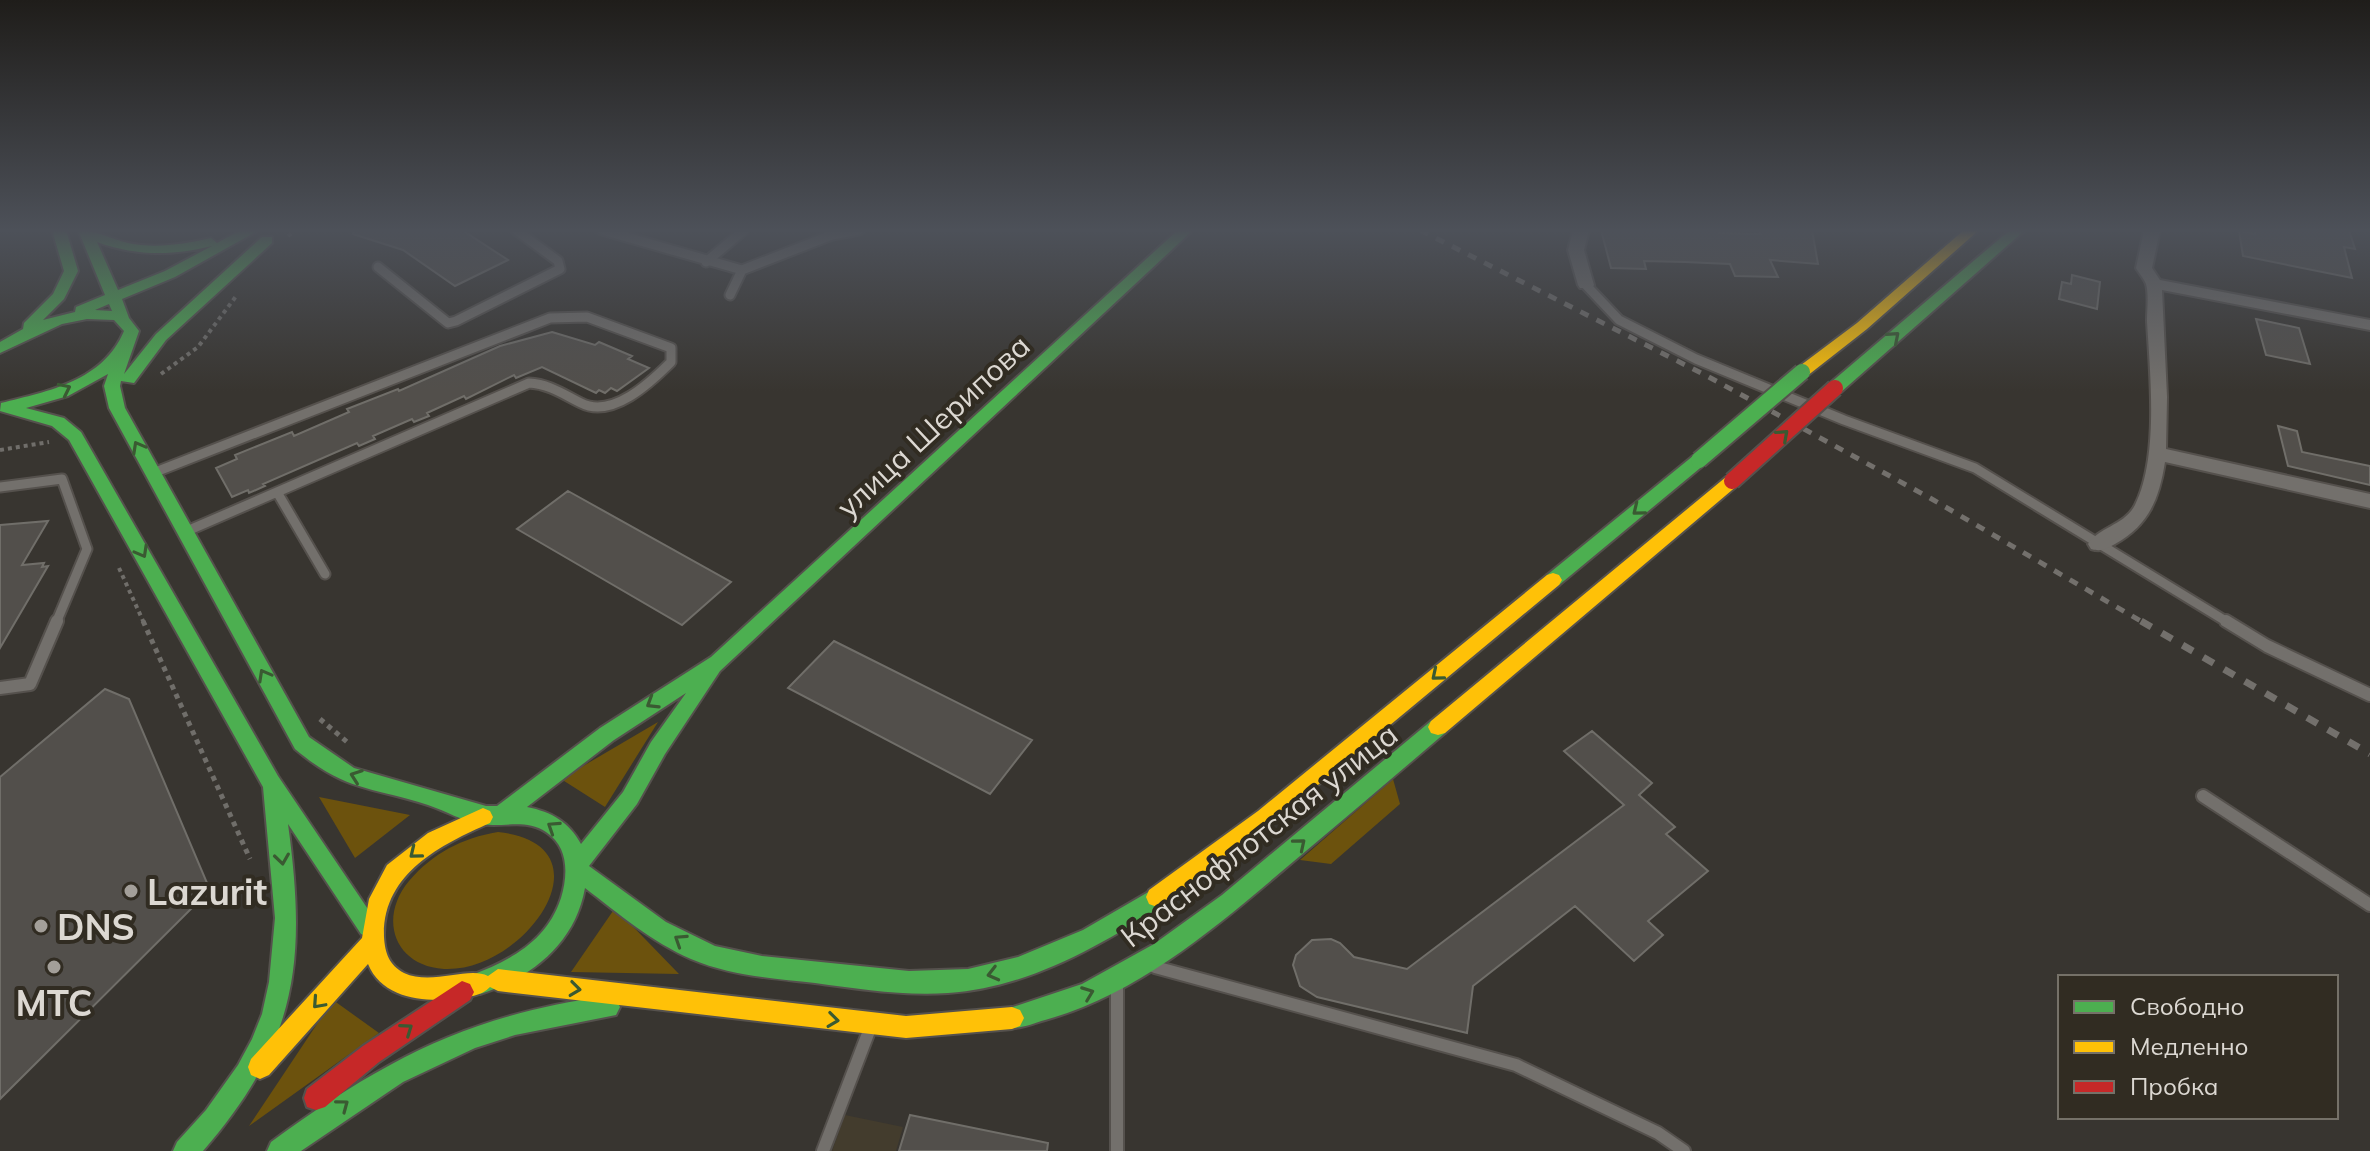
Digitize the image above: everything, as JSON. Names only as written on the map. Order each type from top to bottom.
[{"type":"main road","points":[[21,335],[59,296],[65,284]]},
{"type":"main road","points":[[108,284],[122,317],[132,331],[112,386],[117,408],[302,743],[336,769],[372,783],[428,796],[483,817]]},
{"type":"main road","points":[[0,348],[21,335],[146,284]]},
{"type":"main road","points":[[2,409],[63,391],[105,368],[205,284]]},
{"type":"main road","points":[[117,408],[128,379],[161,337],[215,284]]},
{"type":"main road","name":"улица Шерипова","points":[[718,662],[1128,284]]},
{"type":"main road","points":[[579,867],[685,945],[717,958],[753,966],[892,981],[967,980],[1025,966],[1125,919],[1173,887],[1265,817],[1910,284]]},
{"type":"main road","name":"Краснофлотская улица","points":[[498,980],[871,1025],[968,1026],[1030,1015],[1117,979],[1182,938],[1249,886],[1732,481],[1956,284]]},
{"type":"main road","points":[[60,318],[98,312],[122,317]]},
{"type":"main road","points":[[2,409],[58,422],[75,436],[271,782],[370,936],[380,968],[401,985],[429,993],[463,991],[498,980],[531,958],[558,931],[574,901],[579,867],[570,841],[554,825],[530,815],[483,817],[443,832],[407,857],[382,891],[370,936],[186,1151]]},
{"type":"main road","points":[[502,814],[560,765],[641,709],[718,662]]},
{"type":"main road","points":[[579,867],[630,798],[658,748],[718,662]]},
{"type":"main road","points":[[215,1117],[262,1045],[284,977],[288,921],[271,782]]},
{"type":"main road","points":[[262,1151],[313,1100],[371,1054],[463,991]]},
{"type":"main road","points":[[280,1151],[363,1089],[444,1047],[516,1020],[575,1009],[690,1003]]},
{"type":"street","points":[[2098,544],[2124,530],[2144,507],[2158,454],[2154,284],[2370,325]]},
{"type":"street","points":[[2158,454],[2370,501]]},
{"type":"lane","points":[[399,284],[448,323],[531,284]]},
{"type":"lane","points":[[730,295],[735,284]]},
{"type":"lane","points":[[1586,285],[1619,320],[1696,359],[1844,420],[1975,468],[2267,646],[2370,695]]},
{"type":"lane","points":[[153,473],[550,318],[587,317],[671,348],[671,362],[665,368],[606,408],[591,408],[548,383],[529,383],[186,532]]},
{"type":"lane","points":[[0,487],[62,479],[87,549],[30,684],[0,688]]},
{"type":"lane","points":[[277,492],[325,574]]},
{"type":"lane","points":[[2203,796],[2370,905]]},
{"type":"lane","points":[[1141,964],[1516,1065],[1658,1133],[1684,1151]]},
{"type":"lane","points":[[1117,979],[1117,1151]]},
{"type":"lane","points":[[823,1151],[871,1025]]},
{"type":"path","points":[[152,383],[198,347],[238,294]]},
{"type":"path","points":[[0,450],[53,442]]},
{"type":"path","points":[[117,562],[253,867]]},
{"type":"path","points":[[318,716],[355,748]]},
{"type":"shaded area","points":[[658,722],[605,807],[561,779]]},
{"type":"shaded area","points":[[1393,779],[1400,804],[1331,864],[1300,860]]},
{"type":"shaded area","points":[[319,797],[410,815],[355,858]]},
{"type":"shaded area","points":[[498,832],[533,842],[550,859],[554,882],[545,907],[528,931],[503,951],[474,965],[444,969],[413,959],[396,938],[393,924],[394,910],[409,881],[428,862],[449,848]]},
{"type":"shaded area","points":[[615,908],[679,974],[571,972]]},
{"type":"shaded area","points":[[333,1000],[379,1033],[249,1126]]},
{"type":"shaded area","points":[[845,1115],[903,1127],[896,1151],[832,1151]]},
{"type":"building","points":[[2062,284],[2100,284],[2097,309],[2059,299]]},
{"type":"building","points":[[2256,319],[2299,328],[2310,364],[2266,355]]},
{"type":"building","points":[[552,332],[595,345],[599,342],[632,356],[628,359],[649,368],[617,391],[611,388],[605,393],[599,390],[596,393],[542,367],[516,378],[514,375],[466,399],[464,396],[427,413],[429,416],[414,422],[412,419],[373,436],[375,439],[359,446],[357,443],[249,493],[248,490],[232,497],[216,468],[237,459],[235,455],[292,432],[294,436],[349,412],[347,409],[399,391],[500,346]]},
{"type":"building","points":[[2278,426],[2297,431],[2302,452],[2370,466],[2370,485],[2288,466]]},
{"type":"building","points":[[568,491],[731,582],[682,625],[517,529]]},
{"type":"building","points":[[48,521],[22,565],[44,563],[42,567],[48,566],[0,648],[0,525]]},
{"type":"building","points":[[834,641],[1032,740],[990,794],[788,688]]},
{"type":"building","points":[[105,689],[129,699],[210,890],[0,1099],[0,777]]},
{"type":"building","points":[[1592,731],[1652,783],[1639,795],[1675,827],[1666,834],[1708,871],[1648,921],[1663,935],[1634,961],[1575,906],[1473,986],[1467,1033],[1317,997],[1300,986],[1293,965],[1296,955],[1312,940],[1331,939],[1354,957],[1407,969],[1624,805],[1564,751]]},
{"type":"building","points":[[910,1115],[1048,1143],[1047,1151],[899,1151]]},
{"type":"railway","points":[[1526,284],[1707,376],[1930,498],[2144,623]]},
{"type":"railway","points":[[2141,621],[2370,754]]},
{"type":"traffic: fast","points":[[29,326],[59,296],[65,284]]},
{"type":"traffic: fast","points":[[108,284],[122,317]]},
{"type":"traffic: fast","points":[[81,310],[146,284]]},
{"type":"traffic: fast","points":[[128,379],[161,337],[219,284]]},
{"type":"traffic: fast","points":[[502,814],[607,734],[718,662],[1128,284]]},
{"type":"traffic: fast","points":[[1835,388],[1956,284]]},
{"type":"traffic: fast","points":[[0,348],[57,320],[87,314],[119,316],[132,331],[125,348],[98,374],[62,392],[7,407]]},
{"type":"traffic: fast","points":[[123,353],[112,386],[117,408],[302,743],[332,766],[357,778],[424,795],[481,815],[518,814],[538,818],[565,835],[576,862],[576,877],[573,894],[560,925],[552,937],[519,966],[480,983]]},
{"type":"traffic: fast","points":[[1699,460],[1802,372]]},
{"type":"traffic: fast","points":[[6,408],[58,422],[75,436],[271,782],[369,927]]},
{"type":"traffic: fast","points":[[1553,580],[1699,460]]},
{"type":"traffic: fast","points":[[579,863],[630,798],[658,748],[711,672]]},
{"type":"traffic: fast","points":[[1012,1018],[1090,992],[1162,951],[1229,902],[1438,727]]},
{"type":"traffic: fast","points":[[215,1117],[262,1045],[274,1014],[281,982],[286,918],[272,789]]},
{"type":"traffic: fast","points":[[580,872],[658,929],[700,952],[762,967],[909,982],[968,980],[1018,968],[1091,937],[1157,897]]},
{"type":"traffic: fast","points":[[280,1151],[357,1097],[433,1054],[515,1024],[608,1007]]},
{"type":"traffic: fast","points":[[186,1151],[229,1102]]},
{"type":"traffic: slow","points":[[1802,372],[1910,284]]},
{"type":"traffic: slow","points":[[1438,727],[1732,481]]},
{"type":"traffic: slow","points":[[1157,897],[1265,817],[1553,580]]},
{"type":"traffic: slow","points":[[480,983],[424,989],[391,978],[380,967],[374,951],[373,929],[383,892],[404,862],[436,839],[483,817]]},
{"type":"traffic: slow","points":[[260,1067],[370,945]]},
{"type":"traffic: slow","points":[[498,980],[906,1027],[1012,1018]]},
{"type":"traffic: jam","points":[[1732,481],[1835,388]]},
{"type":"traffic: jam","points":[[316,1098],[371,1054],[462,992]]},
{"type":"place","name":"Lazurit","points":[[131,891]]},
{"type":"place","name":"DNS","points":[[41,926]]},
{"type":"place","name":"МТС","points":[[54,967]]}]
